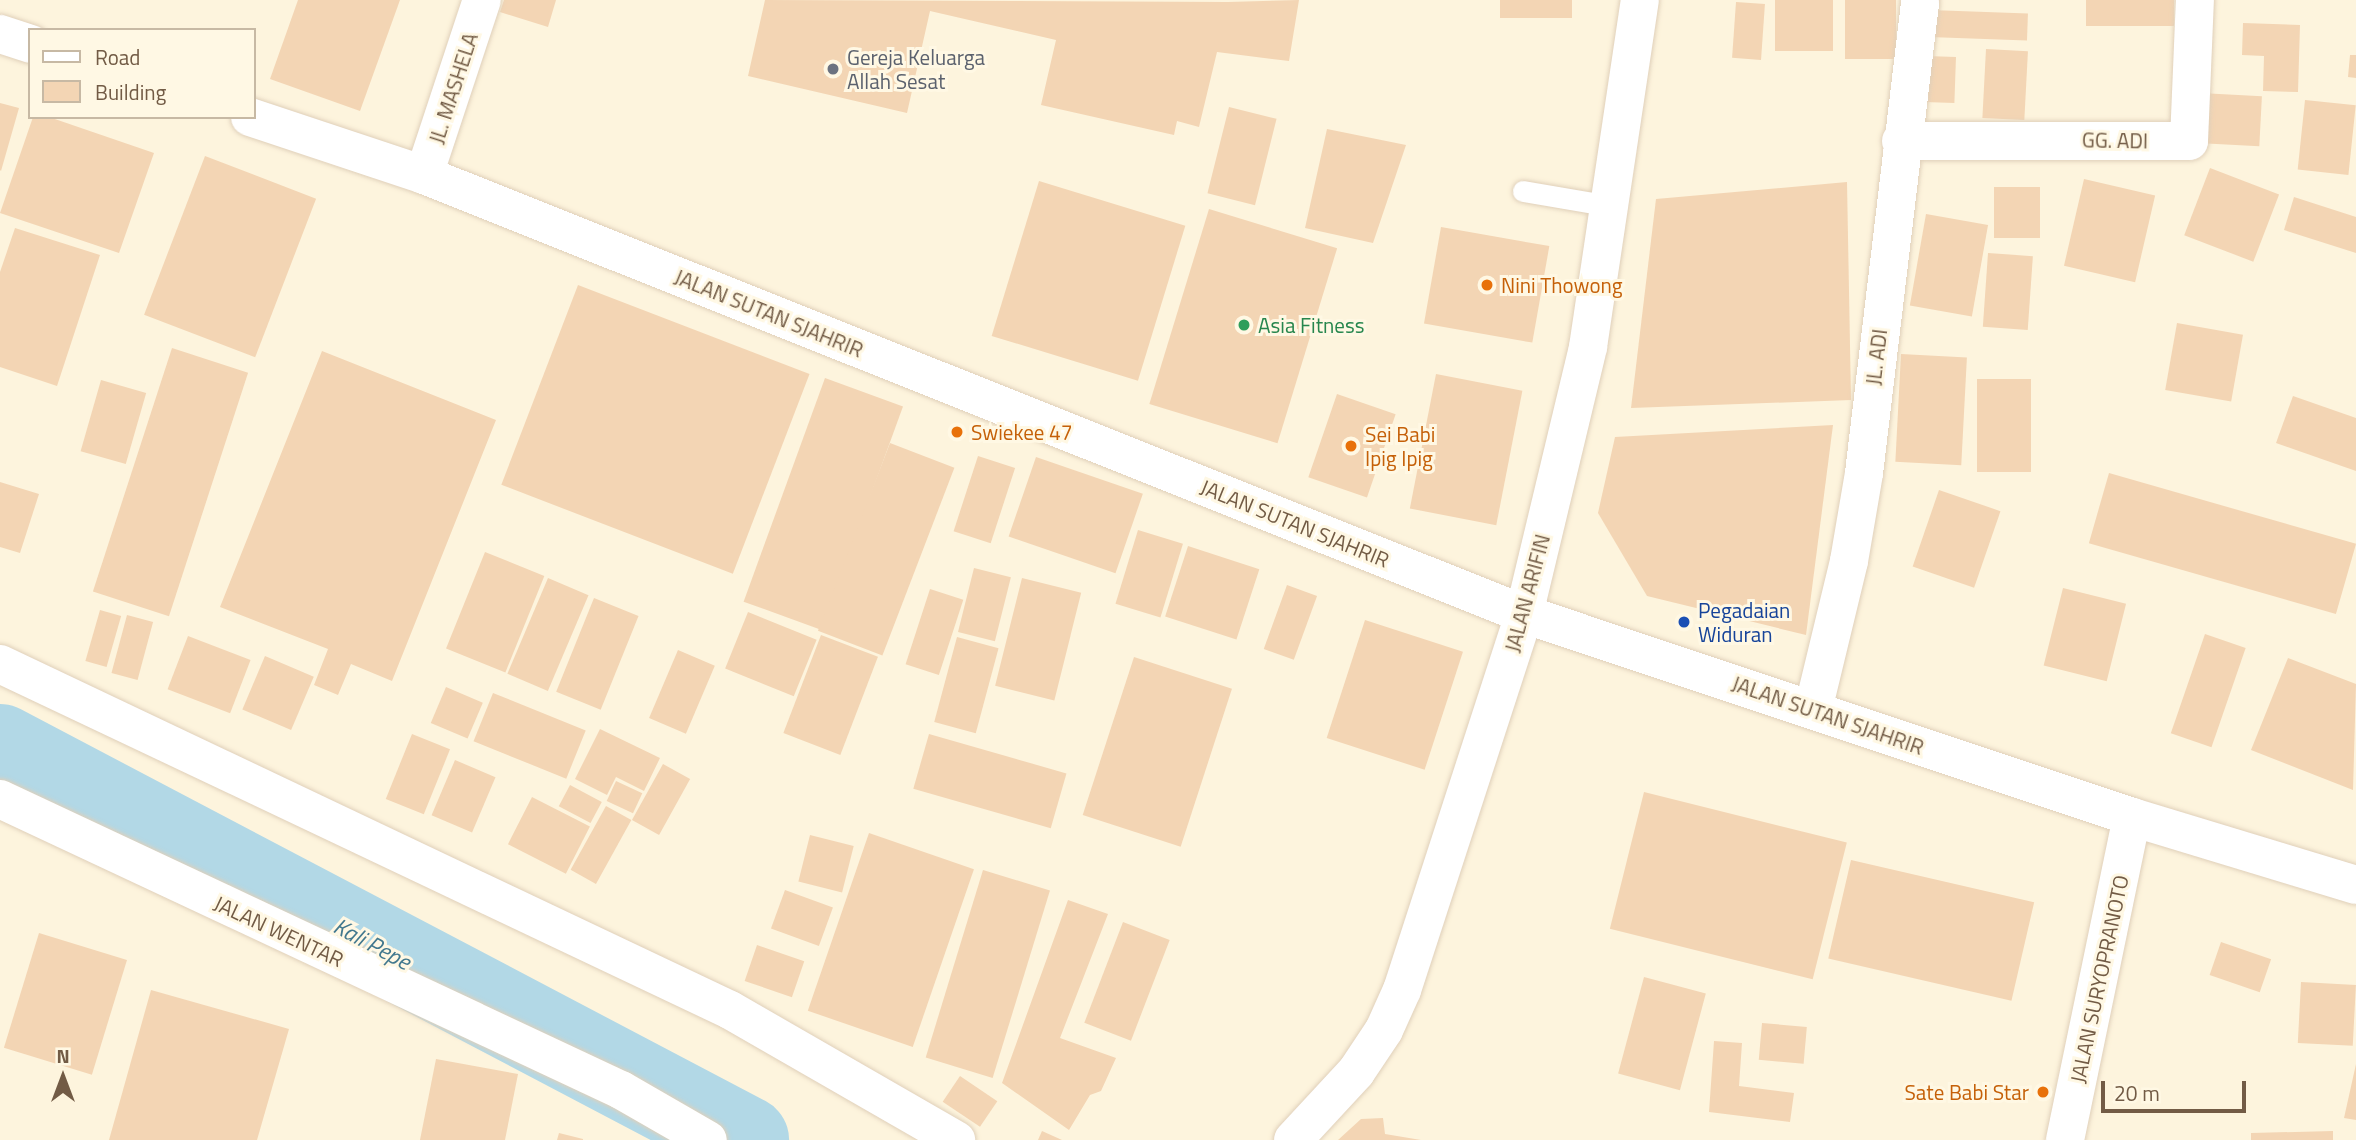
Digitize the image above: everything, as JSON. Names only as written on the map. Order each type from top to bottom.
[{"type":"main road","name":"JL. MASHELA","points":[[424,175],[482,0]]},
{"type":"main road","name":"JALAN ARIFIN","points":[[1293,1140],[1356,1072],[1384,1030],[1402,990],[1524,614],[1588,347],[1640,0]]},
{"type":"main road","name":"JL. ADI","points":[[1813,710],[1849,561],[1864,473],[1900,141],[1920,0]]},
{"type":"main road","name":"GG. ADI","points":[[1900,141],[2189,141],[2195,0]]},
{"type":"main road","points":[[0,34],[28,43]]},
{"type":"main road","name":"JALAN SUTAN SJAHRIR","points":[[256,119],[424,175],[1524,614],[2132,817],[2356,886]]},
{"type":"main road","points":[[0,664],[730,1010],[956,1140]]},
{"type":"main road","name":"JALAN WENTAR","points":[[0,799],[621,1090],[708,1140]]},
{"type":"main road","name":"JALAN SURYOPRANOTO","points":[[2065,1140],[2132,817]]},
{"type":"lane","points":[[1523,191],[1611,206]]},
{"type":"building","points":[[298,0],[400,0],[360,111],[270,79]]},
{"type":"building","points":[[504,0],[556,0],[548,27],[500,12]]},
{"type":"building","name":"Gereja Keluarga Allah Sesat","points":[[765,0],[1299,0],[1289,61],[1217,52],[1199,127],[1177,121],[1174,135],[1041,105],[1056,40],[930,11],[907,113],[748,76]]},
{"type":"building","points":[[1500,0],[1572,0],[1572,18],[1500,18]]},
{"type":"building","points":[[1775,0],[1833,0],[1833,51],[1775,51]]},
{"type":"building","points":[[1845,0],[1896,0],[1896,59],[1845,59]]},
{"type":"building","points":[[2086,0],[2174,0],[2174,26],[2086,26]]},
{"type":"building","points":[[1736,2],[1765,4],[1761,60],[1732,58]]},
{"type":"building","points":[[1930,10],[2028,13],[2027,40],[1929,37]]},
{"type":"building","points":[[2243,23],[2300,25],[2298,92],[2263,91],[2264,56],[2242,55]]},
{"type":"building","points":[[1986,49],[2028,51],[2024,120],[1982,118]]},
{"type":"building","points":[[2350,55],[2356,55],[2356,78],[2348,77]]},
{"type":"building","points":[[1926,56],[1956,57],[1954,103],[1924,102]]},
{"type":"building","points":[[2200,93],[2262,96],[2259,146],[2197,143]]},
{"type":"building","points":[[2305,100],[2356,105],[2348,175],[2298,170]]},
{"type":"building","points":[[0,103],[19,108],[1,171],[0,170]]},
{"type":"building","points":[[1229,107],[1277,119],[1255,205],[1207,193]]},
{"type":"building","points":[[32,119],[55,119],[154,153],[119,253],[0,213]]},
{"type":"building","points":[[1327,129],[1406,145],[1373,243],[1305,228]]},
{"type":"building","points":[[205,156],[316,199],[255,357],[144,315]]},
{"type":"building","points":[[2210,168],[2279,195],[2253,262],[2184,235]]},
{"type":"building","points":[[2084,179],[2155,195],[2135,282],[2064,266]]},
{"type":"building","points":[[1039,181],[1185,226],[1138,381],[992,336]]},
{"type":"building","points":[[1847,182],[1851,400],[1631,408],[1656,199]]},
{"type":"building","points":[[1994,187],[2040,187],[2040,238],[1994,238]]},
{"type":"building","points":[[2294,197],[2356,217],[2356,253],[2284,230]]},
{"type":"building","name":"Asia Fitness","points":[[1209,209],[1337,248],[1278,443],[1149,404]]},
{"type":"building","points":[[1926,214],[1988,225],[1972,317],[1910,306]]},
{"type":"building","name":"Nini Thowong","points":[[1441,227],[1549,246],[1532,343],[1424,324]]},
{"type":"building","points":[[15,228],[100,255],[57,386],[0,367],[0,272]]},
{"type":"building","points":[[1988,253],[2033,256],[2028,330],[1983,327]]},
{"type":"building","points":[[578,285],[810,374],[733,574],[501,485]]},
{"type":"building","points":[[2177,323],[2243,335],[2231,402],[2165,390]]},
{"type":"building","points":[[172,348],[248,373],[169,616],[93,591]]},
{"type":"building","points":[[322,351],[496,420],[392,681],[351,664],[338,695],[314,685],[328,649],[220,607]]},
{"type":"building","points":[[1901,354],[1967,357],[1961,465],[1895,462]]},
{"type":"building","points":[[1436,374],[1522,391],[1496,525],[1410,508]]},
{"type":"building","points":[[825,378],[903,406],[822,630],[744,602]]},
{"type":"building","points":[[1977,379],[2031,379],[2031,472],[1977,472]]},
{"type":"building","points":[[101,380],[146,393],[126,464],[81,451]]},
{"type":"building","name":"Sei Babi Ipig Ipig","points":[[1337,394],[1396,414],[1367,497],[1308,477]]},
{"type":"building","points":[[2293,396],[2356,418],[2356,471],[2276,443]]},
{"type":"building","points":[[1833,425],[1806,635],[1647,596],[1598,513],[1615,437]]},
{"type":"building","points":[[890,443],[954,468],[882,655],[818,631]]},
{"type":"building","points":[[978,456],[1015,468],[991,543],[954,531]]},
{"type":"building","points":[[1036,457],[1143,494],[1115,573],[1009,536]]},
{"type":"building","points":[[2109,473],[2356,544],[2336,614],[2089,543]]},
{"type":"building","points":[[0,482],[39,494],[20,553],[0,547]]},
{"type":"building","points":[[1939,490],[2000,511],[1974,588],[1913,567]]},
{"type":"building","points":[[1138,530],[1183,544],[1160,617],[1115,604]]},
{"type":"building","points":[[1188,546],[1259,569],[1236,640],[1165,616]]},
{"type":"building","points":[[485,552],[544,576],[505,672],[446,648]]},
{"type":"building","points":[[974,568],[1011,577],[995,641],[958,632]]},
{"type":"building","points":[[548,578],[589,595],[548,691],[507,674]]},
{"type":"building","points":[[1022,578],[1081,593],[1054,700],[995,686]]},
{"type":"building","points":[[1287,585],[1317,596],[1294,660],[1264,649]]},
{"type":"building","points":[[2063,588],[2126,604],[2107,681],[2044,666]]},
{"type":"building","points":[[930,589],[963,600],[939,675],[906,664]]},
{"type":"building","points":[[594,598],[639,616],[601,710],[556,692]]},
{"type":"building","points":[[100,610],[121,616],[107,667],[85,661]]},
{"type":"building","points":[[748,612],[817,640],[794,696],[725,669]]},
{"type":"building","points":[[127,615],[153,622],[138,680],[111,673]]},
{"type":"building","points":[[1365,620],[1463,652],[1425,770],[1327,738]]},
{"type":"building","points":[[2205,634],[2246,648],[2211,747],[2171,733]]},
{"type":"building","points":[[821,635],[878,657],[840,755],[783,733]]},
{"type":"building","points":[[188,636],[251,660],[230,713],[168,689]]},
{"type":"building","points":[[957,637],[999,648],[976,733],[934,722]]},
{"type":"building","points":[[678,650],[715,666],[686,734],[649,718]]},
{"type":"building","points":[[265,656],[314,677],[291,730],[242,709]]},
{"type":"building","points":[[1134,657],[1232,689],[1181,847],[1083,815]]},
{"type":"building","points":[[2288,658],[2356,684],[2353,790],[2251,750]]},
{"type":"building","points":[[446,687],[483,703],[468,739],[431,723]]},
{"type":"building","points":[[493,693],[586,730],[566,779],[474,741]]},
{"type":"building","points":[[600,729],[660,758],[644,791],[616,777],[607,795],[575,779]]},
{"type":"building","points":[[412,734],[450,749],[424,814],[386,799]]},
{"type":"building","points":[[929,734],[1066,773],[1051,828],[913,789]]},
{"type":"building","points":[[455,760],[496,777],[472,832],[432,815]]},
{"type":"building","points":[[663,764],[690,779],[659,835],[632,820]]},
{"type":"building","points":[[616,781],[642,793],[633,813],[607,801]]},
{"type":"building","points":[[570,785],[602,802],[591,823],[559,806]]},
{"type":"building","points":[[1644,792],[1847,843],[1813,979],[1610,929]]},
{"type":"building","points":[[532,797],[590,827],[566,874],[508,844]]},
{"type":"building","points":[[606,806],[631,820],[596,884],[571,870]]},
{"type":"building","points":[[869,833],[974,869],[913,1047],[808,1011]]},
{"type":"building","points":[[810,835],[854,846],[842,892],[798,882]]},
{"type":"building","points":[[1851,860],[2034,902],[2011,1001],[1828,958]]},
{"type":"building","points":[[983,870],[1050,890],[993,1078],[926,1057]]},
{"type":"building","points":[[785,890],[833,907],[819,946],[771,929]]},
{"type":"building","points":[[1068,900],[1108,914],[1060,1038],[1116,1058],[1101,1091],[1090,1095],[1069,1130],[1002,1083]]},
{"type":"building","points":[[1123,922],[1170,940],[1131,1041],[1084,1023]]},
{"type":"building","points":[[39,933],[127,960],[92,1075],[4,1048]]},
{"type":"building","points":[[2221,942],[2271,959],[2260,992],[2210,975]]},
{"type":"building","points":[[757,945],[804,961],[792,997],[745,981]]},
{"type":"building","points":[[1644,977],[1706,994],[1680,1090],[1618,1074]]},
{"type":"building","points":[[2301,982],[2356,985],[2353,1046],[2298,1043]]},
{"type":"building","points":[[151,990],[289,1029],[257,1140],[109,1140]]},
{"type":"building","points":[[1762,1023],[1807,1027],[1804,1064],[1759,1060]]},
{"type":"building","points":[[1714,1041],[1742,1043],[1739,1086],[1794,1093],[1790,1122],[1709,1112]]},
{"type":"building","points":[[436,1059],[518,1074],[505,1140],[420,1140]]},
{"type":"building","points":[[2356,1064],[2356,1120],[2344,1118]]},
{"type":"building","points":[[960,1076],[997,1101],[980,1127],[943,1102]]},
{"type":"building","points":[[1383,1118],[1385,1134],[1421,1140],[1338,1140],[1361,1119]]},
{"type":"building","points":[[1042,1131],[1062,1140],[1038,1140]]},
{"type":"building","points":[[2333,1131],[2333,1140],[2251,1140],[2251,1133]]},
{"type":"building","points":[[559,1133],[583,1139],[583,1140],[557,1140]]},
{"type":"waterway","name":"Kali Pepe","points":[[0,748],[745,1140]]},
{"type":"place","name":"Gereja Keluarga Allah Sesat","points":[[833,69]]},
{"type":"place","name":"Nini Thowong","points":[[1487,285]]},
{"type":"place","name":"Asia Fitness","points":[[1244,325]]},
{"type":"place","name":"Swiekee 47","points":[[957,432]]},
{"type":"place","name":"Sei Babi Ipig Ipig","points":[[1351,446]]},
{"type":"place","name":"Pegadaian Widuran","points":[[1684,622]]},
{"type":"place","name":"Sate Babi Star","points":[[2043,1092]]}]
